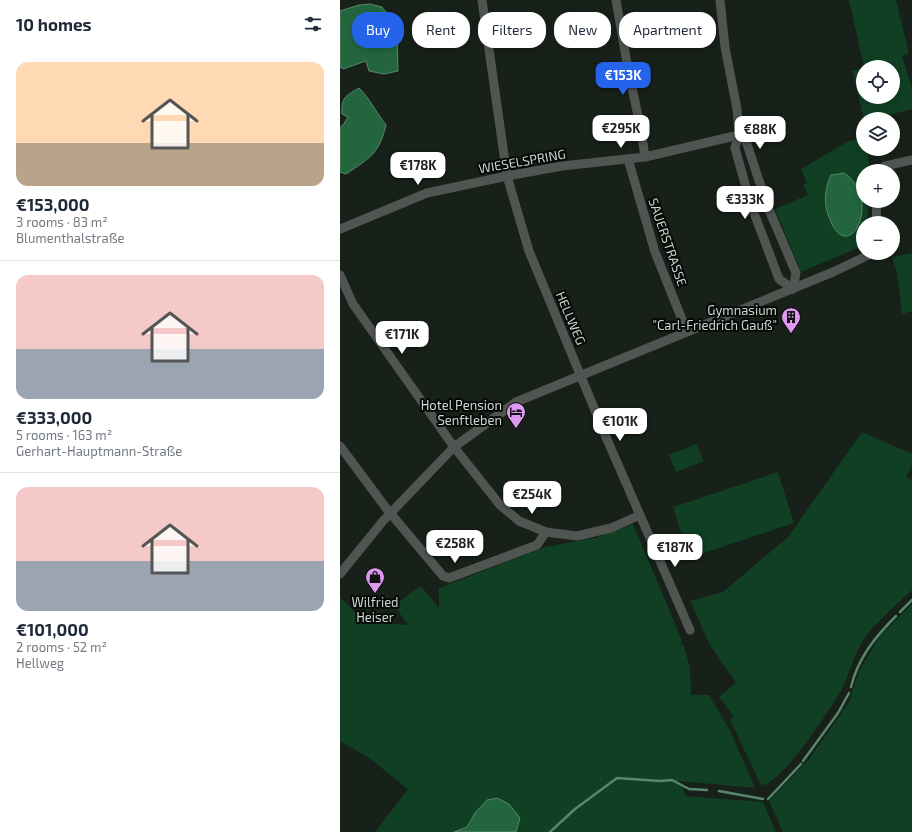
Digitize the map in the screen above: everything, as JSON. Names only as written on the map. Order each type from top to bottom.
[{"type":"street","name":"HELLWEG","points":[[482,0],[507,176],[532,256],[581,376],[690,630]]},
{"type":"street","points":[[616,0],[645,157]]},
{"type":"street","points":[[720,0],[725,47],[735,93],[738,136],[735,148],[740,173],[779,279],[793,289]]},
{"type":"street","name":"WIESELSPRING","points":[[340,230],[427,194],[507,176],[562,166],[645,157],[738,136]]},
{"type":"street","points":[[738,136],[746,141],[767,205],[796,273],[793,289]]},
{"type":"street","name":"SAUERSTRASSE","points":[[628,159],[655,252],[687,332]]},
{"type":"street","points":[[894,164],[912,160]]},
{"type":"street","points":[[340,574],[391,513],[454,447],[516,402],[793,289],[857,260]]},
{"type":"street","points":[[340,275],[353,304],[454,447],[500,505],[519,521],[546,532],[577,536],[610,528],[640,515]]},
{"type":"street","points":[[340,446],[386,508],[443,576],[448,578],[537,545],[546,532]]},
{"type":"shaded area","points":[[849,0],[896,0],[909,53],[902,56],[912,89],[912,109],[900,112],[862,112],[860,104],[900,104],[900,60],[862,60]]},
{"type":"shaded area","points":[[370,4],[382,7],[386,12],[352,12],[352,48],[397,48],[398,71],[384,74],[369,71],[366,61],[343,69],[340,67],[340,11],[359,5]]},
{"type":"shaded area","points":[[856,70],[856,87],[852,71]]},
{"type":"shaded area","points":[[359,88],[386,125],[377,149],[361,164],[346,174],[340,172],[340,127],[348,117],[342,114],[342,104],[350,93]]},
{"type":"shaded area","points":[[856,140],[856,156],[868,156],[869,164],[856,164],[856,208],[868,208],[868,216],[856,216],[856,249],[801,272],[775,209],[808,195],[803,184],[807,183],[801,169],[847,142]]},
{"type":"shaded area","points":[[844,173],[856,185],[856,208],[862,208],[861,216],[856,216],[856,229],[853,233],[845,236],[837,231],[827,212],[825,201],[826,191],[831,175]]},
{"type":"shaded area","points":[[912,253],[912,311],[902,314],[897,273],[893,260],[900,260],[900,255]]},
{"type":"shaded area","points":[[862,432],[912,454],[912,465],[906,477],[912,480],[912,590],[882,618],[866,636],[858,649],[841,691],[792,761],[780,774],[769,782],[761,785],[730,720],[734,717],[719,697],[736,683],[710,645],[690,601],[723,592],[788,537]]},
{"type":"shaded area","points":[[696,444],[704,461],[676,472],[669,455]]},
{"type":"shaded area","points":[[778,472],[794,523],[689,558],[673,507]]},
{"type":"shaded area","points":[[633,524],[681,638],[681,645],[684,646],[690,668],[691,695],[709,695],[730,730],[755,788],[679,781],[686,796],[763,802],[776,832],[516,832],[475,813],[467,827],[454,832],[375,832],[408,789],[369,758],[340,741],[340,597],[364,622],[408,625],[394,605],[421,586],[439,608],[439,588],[545,547],[594,538]]},
{"type":"shaded area","points":[[912,604],[912,832],[783,832],[769,801],[809,759],[849,702],[859,671],[880,636]]},
{"type":"shaded area","points":[[497,798],[509,804],[520,818],[516,832],[454,832],[467,827],[475,813],[487,800]]},
{"type":"waterway","points":[[900,612],[912,600]]},
{"type":"waterway","points":[[851,687],[854,676],[868,648],[896,616]]},
{"type":"waterway","points":[[803,761],[838,713],[849,693]]},
{"type":"waterway","points":[[768,799],[801,764]]},
{"type":"waterway","points":[[550,832],[575,809],[617,778],[660,781],[672,780],[689,789],[707,790]]},
{"type":"waterway","points":[[719,791],[763,799]]},
{"type":"place","name":"Gymnasium \"Carl-Friedrich Gauß\"","points":[[791,334]]},
{"type":"place","name":"Hotel Pension Senftleben","points":[[516,429]]},
{"type":"place","name":"Wilfried Heiser","points":[[375,594]]}]
